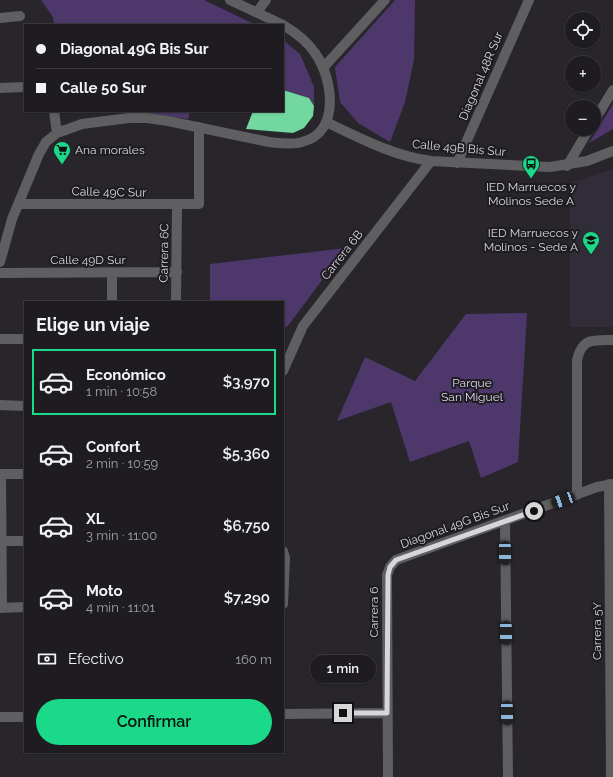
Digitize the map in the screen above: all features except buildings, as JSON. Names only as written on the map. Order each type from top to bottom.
[{"type":"street","points":[[230,0],[281,24]]},
{"type":"street","points":[[257,12],[266,0]]},
{"type":"street","points":[[323,68],[385,0]]},
{"type":"street","name":"Diagonal 48R Sur","points":[[457,163],[528,0]]},
{"type":"street","points":[[0,18],[20,16]]},
{"type":"street","points":[[0,262],[19,204],[39,154],[46,142],[57,133],[82,124],[129,118],[147,118],[269,142],[302,142],[313,138],[321,131],[330,112],[330,94],[323,68],[316,54],[295,32],[284,26]]},
{"type":"street","points":[[0,88],[24,87]]},
{"type":"street","points":[[601,110],[613,90]]},
{"type":"street","points":[[54,112],[57,133]]},
{"type":"street","name":"Calle 49B Bis Sur","points":[[326,122],[394,153],[431,161],[550,167],[567,166],[587,161],[613,151]]},
{"type":"street","name":"Calle 49C Sur","points":[[19,204],[199,204],[199,128]]},
{"type":"street","points":[[567,166],[585,136]]},
{"type":"street","name":"Carrera 6B","points":[[284,370],[303,326],[431,161]]},
{"type":"street","name":"Carrera 6C","points":[[176,301],[177,205]]},
{"type":"street","name":"Calle 49D Sur","points":[[0,273],[177,272]]},
{"type":"street","points":[[112,273],[112,301]]},
{"type":"street","points":[[0,339],[24,339]]},
{"type":"street","points":[[577,495],[577,360],[579,352],[584,344],[591,341],[613,340]]},
{"type":"street","points":[[0,405],[24,406]]},
{"type":"street","points":[[24,474],[0,474],[2,541],[1,608],[24,607]]},
{"type":"street","name":"Diagonal 49G Bis Sur","points":[[390,567],[396,560],[611,484]]},
{"type":"street","name":"Carrera 5Y","points":[[611,484],[611,777]]},
{"type":"street","points":[[505,521],[508,777]]},
{"type":"street","points":[[2,541],[24,541]]},
{"type":"street","points":[[284,554],[284,581]]},
{"type":"street","name":"Carrera 6","points":[[388,777],[388,575],[390,567]]},
{"type":"street","points":[[284,714],[387,713]]},
{"type":"street","points":[[0,717],[24,717]]},
{"type":"shaded area","name":"IED Marruecos y Molinos - Sede A","points":[[613,169],[613,327],[570,327],[570,183]]},
{"type":"green space","points":[[41,0],[204,0],[254,24],[54,24],[53,17]]},
{"type":"green space","points":[[395,0],[415,0],[414,60],[405,102],[390,142],[358,123],[340,102],[335,67]]},
{"type":"green space","points":[[284,41],[300,54],[314,87],[314,106],[309,98],[284,90]]},
{"type":"green space","points":[[613,104],[613,129],[601,136],[601,124]]},
{"type":"green space","points":[[141,112],[190,112],[188,119]]},
{"type":"green space","points":[[593,136],[601,136],[589,143]]},
{"type":"green space","points":[[346,248],[287,327],[284,326],[284,301],[210,301],[210,264]]},
{"type":"green space","name":"Parque San Miguel","points":[[527,313],[518,462],[481,478],[469,441],[410,462],[391,402],[337,421],[365,357],[415,381],[466,314]]},
{"type":"place","name":"Ana morales","points":[[62,165]]},
{"type":"place","name":"IED Marruecos y Molinos Sede A","points":[[531,179]]},
{"type":"place","name":"IED Marruecos y Molinos - Sede A","points":[[591,255]]},
{"type":"route","points":[[343,713],[387,713],[388,575],[390,567],[396,560],[534,511]]}]
